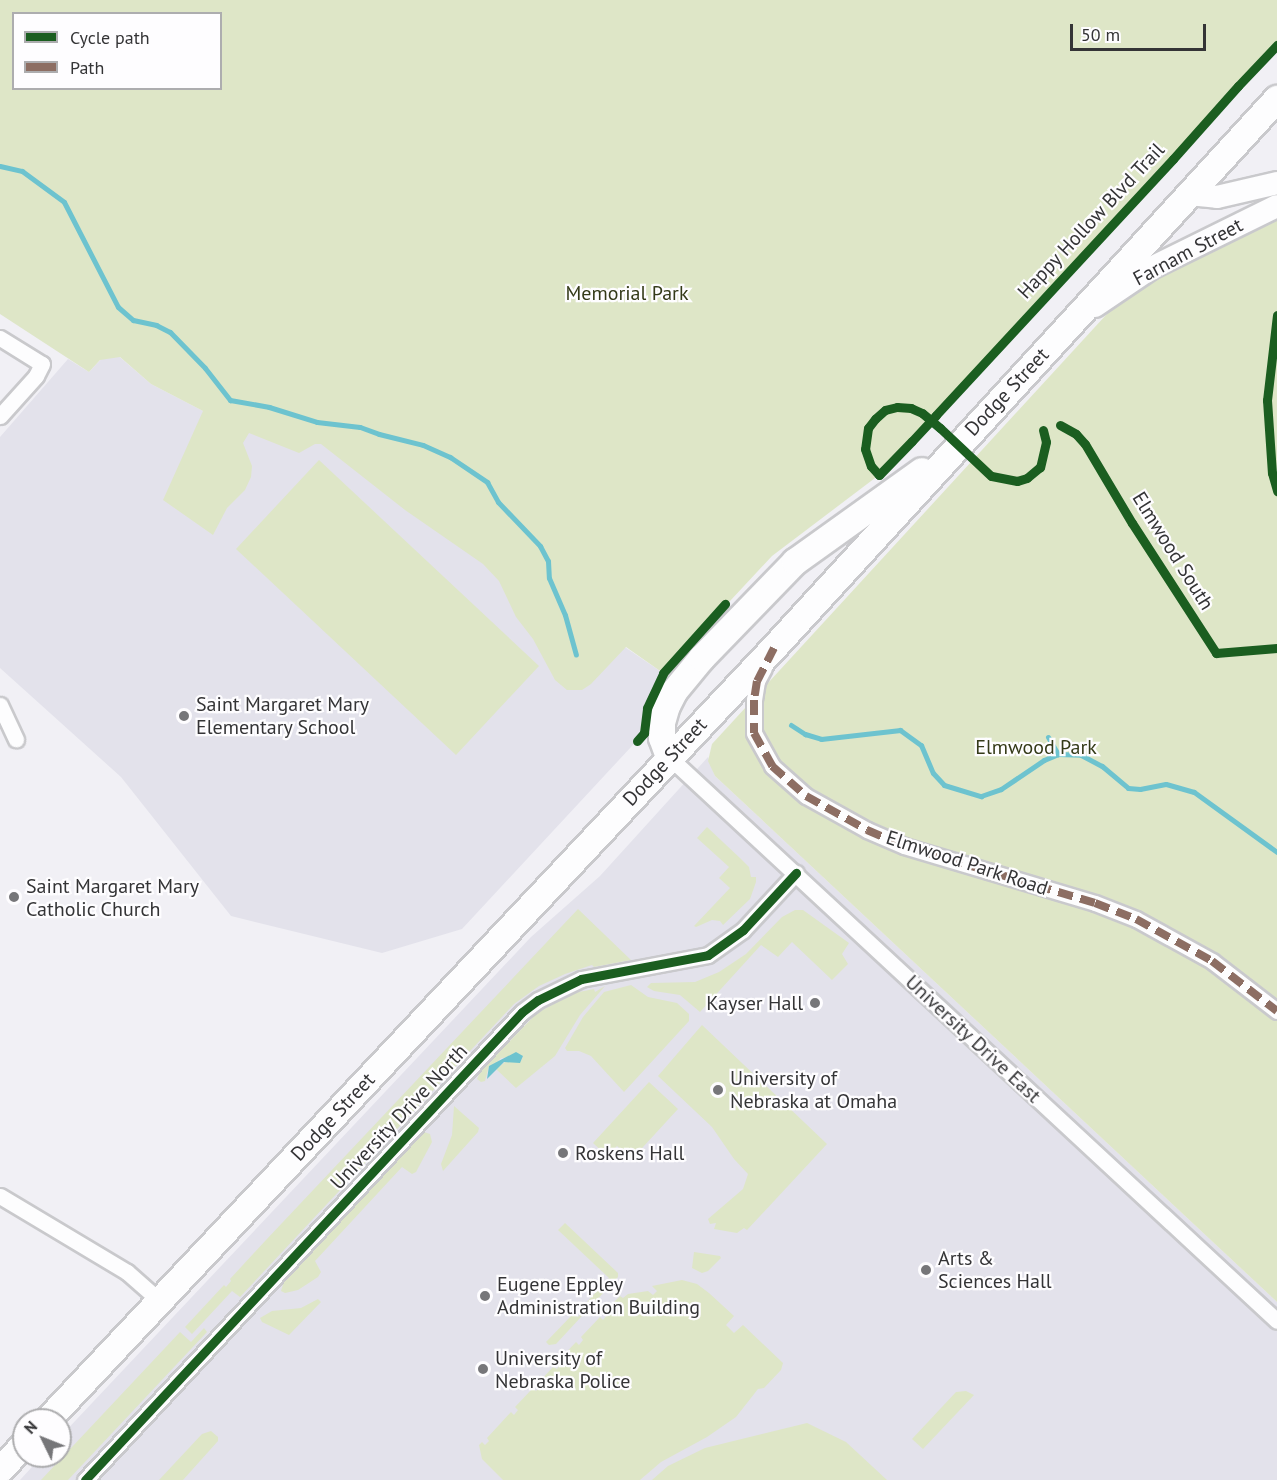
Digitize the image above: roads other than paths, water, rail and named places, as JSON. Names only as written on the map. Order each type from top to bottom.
[{"type":"highway","name":"Dodge Street","points":[[59,1408],[669,757],[774,648],[1277,99]]},
{"type":"highway","points":[[669,757],[662,738],[662,723],[667,706],[674,692],[702,658],[795,562],[957,447]]},
{"type":"highway","points":[[0,1470],[12,1458]]},
{"type":"main road","name":"Farnam Street","points":[[1188,194],[1217,197],[1277,183]]},
{"type":"main road","name":"Farnam Street","points":[[1071,322],[1150,268],[1277,206]]},
{"type":"street","points":[[0,338],[42,364],[36,376],[0,416]]},
{"type":"street","name":"Elmwood Park Road","points":[[774,648],[757,681],[754,700],[754,733],[772,766],[806,796],[867,830],[904,846],[1095,903],[1136,919],[1212,961],[1277,1011]]},
{"type":"street","points":[[0,705],[16,739]]},
{"type":"street","name":"University Drive East","points":[[669,757],[1277,1321]]},
{"type":"street","name":"University Drive North","points":[[85,1480],[522,1012],[537,1000],[581,979],[708,955],[743,930],[796,873]]},
{"type":"street","points":[[0,1196],[126,1272],[160,1301]]},
{"type":"water","points":[[516,1052],[523,1056],[520,1063],[504,1062],[487,1079],[489,1066]]},
{"type":"waterway","points":[[0,166],[22,171],[64,202],[118,307],[133,320],[156,325],[170,332],[205,368],[230,400],[269,407],[317,422],[360,427],[423,445],[450,457],[487,482],[498,502],[540,546],[548,561],[549,578],[565,615],[576,655]]},
{"type":"waterway","points":[[791,725],[805,734],[821,739],[900,730],[921,745],[933,773],[944,785],[981,796],[1001,789],[1044,760],[1058,754],[1081,755],[1102,766],[1128,788],[1140,789],[1166,784],[1194,792],[1277,852]]},
{"type":"waterway","points":[[1048,737],[1058,754]]},
{"type":"place","name":"Saint Margaret Mary Elementary School","points":[[184,716]]},
{"type":"place","name":"Saint Margaret Mary Catholic Church","points":[[14,897]]},
{"type":"place","name":"Kayser Hall","points":[[815,1003]]},
{"type":"place","name":"University of Nebraska at Omaha","points":[[718,1090]]},
{"type":"place","name":"Roskens Hall","points":[[563,1153]]},
{"type":"place","name":"Arts & Sciences Hall","points":[[926,1270]]},
{"type":"place","name":"Eugene Eppley Administration Building","points":[[485,1296]]},
{"type":"place","name":"University of Nebraska Police","points":[[483,1369]]},
{"type":"park label","name":"Memorial Park","points":[[627,293]]},
{"type":"park label","name":"Elmwood Park","points":[[1036,747]]}]
